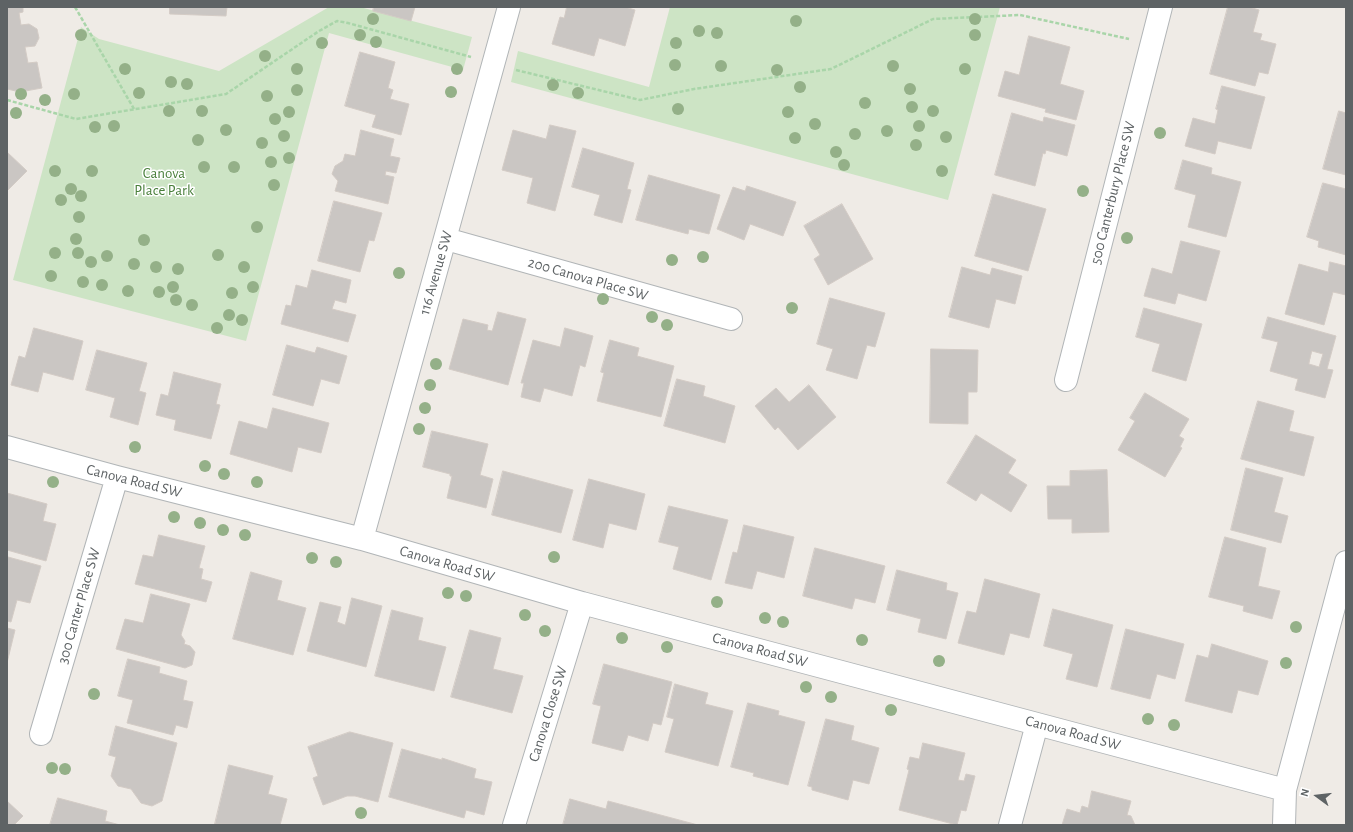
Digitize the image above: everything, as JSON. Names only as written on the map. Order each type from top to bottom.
[{"type":"street","name":"116 Avenue SW","points":[[362,539],[446,239],[508,7]]},
{"type":"street","name":"500 Canterbury Place SW","points":[[1066,380],[1150,44],[1161,7]]},
{"type":"street","name":"200 Canova Place SW","points":[[446,239],[731,319]]},
{"type":"street","name":"Canova Road SW","points":[[7,447],[117,477],[362,539],[582,603],[1285,790]]},
{"type":"street","name":"300 Canter Place SW","points":[[41,734],[117,477]]},
{"type":"street","points":[[1284,825],[1285,790],[1346,562]]},
{"type":"street","name":"Canova Close SW","points":[[514,825],[582,603]]},
{"type":"street","points":[[1010,825],[1037,724]]},
{"type":"path","points":[[75,7],[134,109]]},
{"type":"path","points":[[7,100],[76,119],[226,94],[319,31],[337,21],[494,64],[640,100],[694,89],[831,69],[933,19],[1020,15],[1150,44]]},
{"type":"green space","name":"Canova Place Park","points":[[329,7],[360,7],[472,37],[463,70],[329,33],[246,341],[13,280],[81,27],[99,39],[219,71]]},
{"type":"green space","points":[[670,7],[1000,7],[948,200],[511,82],[518,51],[649,87]]},
{"type":"building","points":[[7,7],[23,7],[23,12],[19,13],[21,25],[29,24],[37,29],[39,38],[35,46],[25,47],[28,63],[37,62],[42,88],[20,92],[7,89]]},
{"type":"building","points":[[170,7],[227,7],[226,16],[170,14]]},
{"type":"building","points":[[374,7],[415,7],[411,21],[373,11]]},
{"type":"building","points":[[567,7],[625,7],[635,10],[625,46],[599,38],[594,56],[552,44],[560,17],[564,18]]},
{"type":"building","points":[[1228,7],[1249,7],[1259,10],[1253,32],[1262,34],[1260,40],[1276,44],[1268,74],[1259,72],[1255,86],[1210,74]]},
{"type":"building","points":[[1029,36],[1070,47],[1060,84],[1084,91],[1076,120],[1045,112],[1046,109],[998,96],[1005,71],[1019,75]]},
{"type":"building","points":[[360,52],[395,62],[388,88],[393,90],[390,99],[409,104],[401,135],[372,127],[376,115],[345,106]]},
{"type":"building","points":[[1222,86],[1265,97],[1251,149],[1218,141],[1215,154],[1185,146],[1193,118],[1215,124],[1218,110],[1216,109]]},
{"type":"building","points":[[1339,111],[1346,113],[1346,175],[1323,169]]},
{"type":"building","points":[[1012,113],[1043,122],[1044,117],[1075,125],[1067,156],[1046,150],[1045,154],[1043,153],[1035,186],[995,175]]},
{"type":"building","points":[[550,125],[576,131],[555,211],[527,203],[533,178],[502,170],[513,130],[546,139]]},
{"type":"building","points":[[361,130],[394,139],[390,156],[400,158],[396,173],[386,171],[385,175],[394,177],[388,204],[335,191],[338,181],[332,174],[335,166],[343,161],[345,154],[355,156]]},
{"type":"building","points":[[583,148],[634,163],[627,189],[631,190],[622,223],[594,215],[600,195],[572,187]]},
{"type":"building","points":[[7,152],[27,171],[7,191]]},
{"type":"building","points":[[1183,160],[1212,168],[1211,174],[1241,182],[1226,237],[1188,227],[1196,195],[1175,189]]},
{"type":"building","points":[[649,175],[720,195],[709,234],[689,229],[688,234],[636,220]]},
{"type":"building","points":[[1323,183],[1346,189],[1346,255],[1318,247],[1319,241],[1307,237]]},
{"type":"building","points":[[747,186],[796,202],[783,236],[750,224],[744,240],[717,229],[733,187],[745,191]]},
{"type":"building","points":[[993,194],[1046,209],[1028,271],[975,256]]},
{"type":"building","points":[[334,201],[382,213],[374,241],[369,240],[360,272],[318,261]]},
{"type":"building","points":[[842,204],[873,259],[828,285],[814,259],[820,255],[804,226]]},
{"type":"building","points":[[1181,241],[1220,251],[1206,301],[1178,293],[1175,304],[1144,296],[1152,268],[1172,274]]},
{"type":"building","points":[[1330,262],[1346,266],[1346,295],[1333,292],[1324,325],[1285,314],[1299,264],[1328,272]]},
{"type":"building","points":[[962,267],[990,275],[992,268],[1022,276],[1015,304],[996,299],[989,328],[949,317]]},
{"type":"building","points":[[312,270],[351,280],[346,303],[335,300],[332,309],[356,315],[348,342],[281,324],[286,305],[291,306],[296,285],[307,288]]},
{"type":"building","points":[[830,298],[885,313],[875,347],[867,345],[857,379],[826,370],[833,349],[817,344]]},
{"type":"building","points":[[1144,308],[1202,324],[1186,381],[1152,371],[1160,344],[1136,337]]},
{"type":"building","points":[[498,312],[526,319],[508,385],[449,369],[463,319],[488,325],[487,330],[492,331]]},
{"type":"building","points":[[1268,317],[1336,336],[1327,369],[1333,370],[1325,398],[1295,390],[1298,379],[1270,371],[1278,342],[1262,338]],"holes":[[[1312,351],[1323,354],[1319,367],[1309,364]]]},
{"type":"building","points":[[34,328],[83,341],[73,380],[43,372],[38,392],[11,385],[19,356],[25,358]]},
{"type":"building","points":[[565,328],[593,336],[585,367],[580,365],[572,396],[544,388],[540,402],[521,397],[524,383],[521,383],[533,340],[560,347]]},
{"type":"building","points":[[610,340],[639,348],[637,356],[674,366],[661,417],[597,401],[604,373],[601,372]]},
{"type":"building","points":[[287,345],[315,353],[317,347],[347,356],[339,384],[321,379],[313,406],[273,395]]},
{"type":"building","points":[[931,349],[978,350],[977,392],[968,392],[968,424],[930,423]]},
{"type":"building","points":[[97,350],[147,363],[139,391],[146,393],[138,425],[110,417],[115,398],[86,390]]},
{"type":"building","points":[[174,372],[221,384],[216,404],[220,405],[211,439],[174,430],[176,420],[156,415],[161,394],[168,396]]},
{"type":"building","points":[[677,379],[705,386],[703,396],[735,406],[725,443],[664,426]]},
{"type":"building","points":[[809,385],[836,417],[798,450],[778,427],[775,430],[755,406],[776,388],[789,402]]},
{"type":"building","points":[[1145,393],[1189,419],[1179,436],[1184,439],[1180,447],[1182,448],[1165,477],[1118,450],[1135,421],[1130,418]]},
{"type":"building","points":[[1258,401],[1294,411],[1289,431],[1314,437],[1304,476],[1241,459]]},
{"type":"building","points":[[273,408],[329,423],[321,453],[298,447],[292,472],[230,454],[239,421],[267,429]]},
{"type":"building","points":[[432,431],[488,444],[480,475],[493,479],[486,508],[447,498],[452,476],[450,476],[450,474],[423,467]]},
{"type":"building","points":[[976,435],[1016,460],[1008,473],[1027,485],[1011,512],[981,493],[976,501],[947,483]]},
{"type":"building","points":[[1246,468],[1283,478],[1274,512],[1288,516],[1281,543],[1231,530]]},
{"type":"building","points":[[1107,470],[1109,532],[1072,533],[1072,519],[1048,519],[1047,486],[1070,486],[1070,471]]},
{"type":"building","points":[[503,471],[573,490],[561,533],[492,515]]},
{"type":"building","points":[[589,479],[645,494],[636,530],[609,523],[603,548],[573,540]]},
{"type":"building","points":[[7,493],[47,504],[43,521],[56,524],[46,561],[7,550]]},
{"type":"building","points":[[669,506],[728,520],[711,580],[673,569],[679,547],[659,542]]},
{"type":"building","points":[[744,525],[794,537],[784,578],[757,571],[752,589],[725,583],[733,552],[737,553]]},
{"type":"building","points":[[159,535],[205,546],[199,568],[203,569],[201,579],[212,582],[206,602],[135,584],[143,555],[153,557]]},
{"type":"building","points":[[1225,537],[1266,548],[1258,586],[1280,591],[1272,619],[1243,611],[1244,606],[1209,597]]},
{"type":"building","points":[[815,548],[885,566],[875,603],[855,598],[852,609],[803,596]]},
{"type":"building","points":[[8,557],[41,566],[30,603],[17,600],[11,622],[7,621]]},
{"type":"building","points":[[897,570],[947,583],[946,590],[958,593],[946,639],[918,632],[921,619],[887,610]]},
{"type":"building","points":[[251,572],[282,581],[277,600],[306,608],[293,655],[233,639]]},
{"type":"building","points":[[985,579],[1040,594],[1029,638],[1010,633],[1004,655],[958,643],[967,611],[976,613]]},
{"type":"building","points":[[151,594],[190,604],[181,635],[185,641],[184,644],[190,646],[195,652],[192,665],[185,668],[116,649],[125,619],[143,623]]},
{"type":"building","points":[[352,598],[382,606],[366,667],[307,651],[320,602],[341,607],[337,622],[345,625]]},
{"type":"building","points":[[1053,609],[1113,625],[1097,687],[1066,679],[1073,654],[1044,646]]},
{"type":"building","points":[[392,610],[423,618],[418,640],[446,647],[434,691],[375,676]]},
{"type":"building","points":[[7,628],[15,630],[7,663]]},
{"type":"building","points":[[1126,629],[1184,644],[1175,679],[1157,674],[1150,699],[1111,689]]},
{"type":"building","points":[[470,630],[501,638],[493,669],[523,676],[512,713],[451,697]]},
{"type":"building","points":[[1212,644],[1268,661],[1258,695],[1238,690],[1232,713],[1185,701],[1197,655],[1208,658]]},
{"type":"building","points":[[128,659],[160,667],[159,673],[187,681],[183,700],[193,702],[187,728],[176,725],[173,735],[127,723],[133,700],[118,696]]},
{"type":"building","points":[[604,664],[672,682],[661,725],[653,723],[648,741],[628,735],[623,751],[592,743],[601,706],[593,704]]},
{"type":"building","points":[[675,684],[708,693],[705,704],[733,711],[718,766],[665,752],[674,719],[667,717]]},
{"type":"building","points":[[748,703],[779,711],[778,715],[805,722],[788,785],[753,776],[754,773],[731,767]]},
{"type":"building","points":[[826,719],[854,726],[851,740],[879,748],[869,784],[853,780],[848,800],[812,790],[812,787],[808,786]]},
{"type":"building","points":[[116,726],[177,743],[162,801],[152,806],[141,803],[131,789],[118,786],[111,776],[116,757],[109,755]]},
{"type":"building","points":[[350,732],[393,743],[378,802],[355,796],[347,796],[323,805],[313,778],[318,776],[308,747]]},
{"type":"building","points":[[923,743],[965,753],[958,780],[964,781],[966,774],[975,776],[966,811],[961,810],[957,825],[899,810],[909,770],[907,769],[910,757],[919,759]]},
{"type":"building","points":[[402,749],[442,760],[442,758],[476,769],[474,778],[492,782],[484,815],[466,810],[464,818],[389,797]]},
{"type":"building","points":[[229,765],[273,776],[268,794],[287,799],[280,825],[215,824]]},
{"type":"building","points":[[1092,791],[1131,801],[1127,815],[1131,816],[1135,825],[1062,825],[1067,809],[1080,813],[1082,806],[1088,808]]},
{"type":"building","points":[[58,798],[107,811],[105,821],[120,825],[50,825]]},
{"type":"building","points":[[570,799],[606,809],[608,801],[698,825],[563,825]]},
{"type":"building","points":[[7,801],[23,816],[14,825],[7,825]]}]
